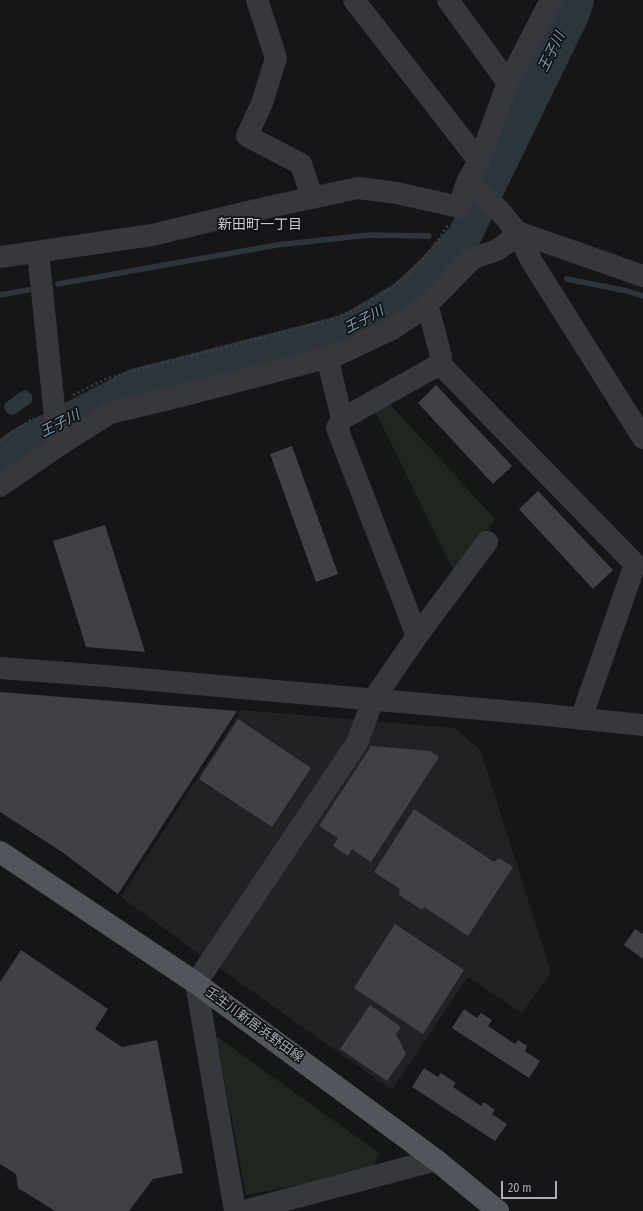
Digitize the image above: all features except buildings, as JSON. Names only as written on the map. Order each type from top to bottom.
[{"type":"main road","name":"壬生川新居浜野田線","points":[[0,852],[196,983],[436,1160],[498,1211]]},
{"type":"street","points":[[257,0],[276,58],[262,103],[247,136],[301,164],[312,198]]},
{"type":"street","points":[[354,0],[479,162]]},
{"type":"street","points":[[448,0],[508,83]]},
{"type":"street","points":[[0,257],[152,235],[269,207],[358,188],[397,193],[458,206],[467,182],[479,162],[508,83],[551,0],[546,0]]},
{"type":"street","points":[[467,182],[499,210],[517,232],[532,262],[643,438]]},
{"type":"street","points":[[517,232],[643,276]]},
{"type":"street","points":[[0,486],[58,445],[110,413],[337,355],[392,329],[425,307],[472,259],[497,250],[507,243],[517,232]]},
{"type":"street","points":[[38,252],[58,445]]},
{"type":"street","points":[[425,307],[430,315],[441,356],[440,364]]},
{"type":"street","points":[[326,357],[342,419]]},
{"type":"street","points":[[417,636],[337,428],[342,419],[440,364]]},
{"type":"street","points":[[440,364],[639,556],[581,719]]},
{"type":"street","points":[[436,1160],[242,1208],[196,983],[357,743],[373,700],[417,636],[487,542]]},
{"type":"street","points":[[0,668],[106,676],[643,725]]},
{"type":"path","points":[[0,441],[54,408],[106,379],[330,320],[369,303],[405,278],[420,263],[440,238],[458,206]]},
{"type":"shaded area","points":[[26,390],[32,395],[32,402],[14,415],[6,412],[4,408],[5,403],[22,391]]},
{"type":"shaded area","points":[[388,402],[495,519],[455,574],[374,409]]},
{"type":"shaded area","points":[[241,710],[454,728],[480,749],[551,972],[522,1013],[468,977],[392,1090],[121,897]]},
{"type":"shaded area","points":[[216,1036],[379,1153],[370,1172],[246,1195]]},
{"type":"waterway","name":"王子川","points":[[0,460],[22,444],[137,385],[348,331],[405,297],[434,270],[464,237],[573,13],[577,0]]},
{"type":"waterway","points":[[58,284],[277,245],[369,235],[429,236]]},
{"type":"waterway","points":[[451,236],[464,237]]},
{"type":"waterway","points":[[567,279],[627,291],[643,296]]},
{"type":"waterway","points":[[0,295],[28,290]]},
{"type":"district","name":"新田町一丁目","points":[[260,225]]}]
